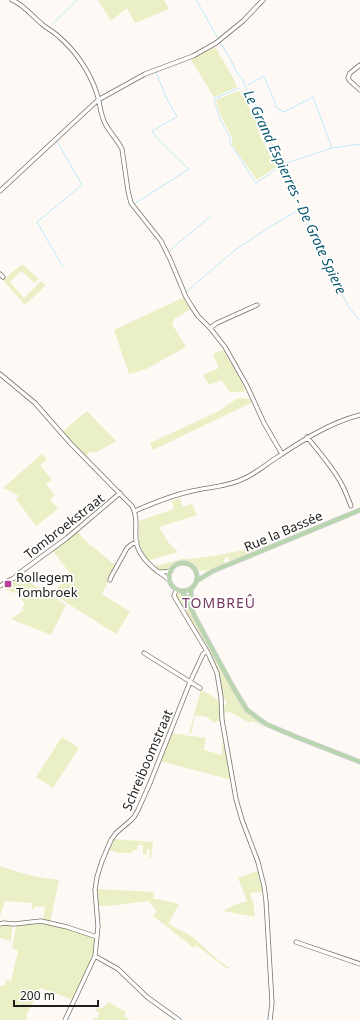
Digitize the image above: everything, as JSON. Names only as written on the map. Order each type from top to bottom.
[{"type":"main road","name":"Rue la Bassée","points":[[198,580],[213,571],[360,510]]},
{"type":"main road","points":[[184,563],[191,565],[196,570],[198,580],[192,589],[182,592],[176,590],[172,586],[169,580],[169,575],[175,566],[184,563]]},
{"type":"main road","name":"Rue la Bassée","points":[[196,570],[204,573],[213,571]]},
{"type":"main road","points":[[191,606],[192,589]]},
{"type":"main road","points":[[182,592],[191,606],[195,617],[233,687],[251,713],[266,724],[360,762]]},
{"type":"street","points":[[12,0],[22,6],[57,34],[72,49],[81,62],[91,80],[106,126],[122,149],[131,203],[161,241],[186,296],[198,316],[210,328],[232,359],[247,386],[264,423],[282,454]]},
{"type":"street","points":[[0,192],[98,100],[140,77],[193,56],[216,43],[243,21],[263,0]]},
{"type":"street","points":[[360,65],[350,73],[348,78],[360,90]]},
{"type":"street","points":[[210,328],[217,323],[257,305]]},
{"type":"street","points":[[0,374],[35,403],[71,444],[132,506],[137,520],[137,542],[140,552],[158,572],[169,580]]},
{"type":"street","points":[[135,511],[174,495],[234,483],[248,477],[307,437],[333,423],[360,415]]},
{"type":"street","points":[[307,437],[336,475],[351,506]]},
{"type":"street","name":"Tombroekstraat","points":[[0,586],[17,577],[18,574],[68,538],[120,493]]},
{"type":"street","points":[[110,580],[127,548],[137,542]]},
{"type":"street","points":[[158,572],[171,571]]},
{"type":"street","points":[[17,577],[29,581]]},
{"type":"street","points":[[176,590],[174,595],[175,599],[207,651],[218,677],[222,699],[222,720],[236,799],[254,851],[265,890],[272,1002],[270,1020]]},
{"type":"street","name":"Schreiboomstraat","points":[[65,1020],[95,956],[98,926],[95,890],[102,861],[111,840],[116,833],[134,818],[138,810],[190,682],[203,654],[207,651]]},
{"type":"street","points":[[144,653],[200,688]]},
{"type":"street","points":[[0,924],[40,921],[67,927],[97,937]]},
{"type":"street","points":[[296,942],[360,964]]},
{"type":"street","points":[[95,956],[118,969],[147,997],[179,1020]]},
{"type":"green space","points":[[98,0],[164,0],[169,9],[135,23],[127,8],[111,21]]},
{"type":"green space","points":[[215,47],[237,87],[214,97],[191,60]]},
{"type":"green space","points":[[239,91],[256,119],[260,136],[276,167],[257,180],[232,145],[232,138],[220,114],[216,100]]},
{"type":"green space","points":[[22,264],[39,279],[35,283],[21,271],[10,282],[24,298],[41,281],[46,285],[25,305],[3,280]]},
{"type":"green space","points":[[185,298],[191,309],[174,319],[172,324],[186,347],[146,369],[129,374],[114,330]]},
{"type":"green space","points":[[223,350],[246,391],[230,392],[221,380],[209,385],[203,375],[219,368],[213,354]]},
{"type":"green space","points":[[238,398],[251,399],[253,402],[153,450],[150,443],[219,411]]},
{"type":"green space","points":[[87,411],[116,441],[97,452],[90,452],[85,456],[62,432]]},
{"type":"green space","points":[[42,454],[47,460],[40,465],[52,480],[46,484],[55,495],[50,500],[58,509],[36,526],[16,499],[19,496],[3,488]]},
{"type":"green space","points":[[180,498],[183,507],[192,504],[197,515],[159,527],[168,542],[178,552],[149,561],[140,546],[139,521],[174,509],[172,501]]},
{"type":"green space","points":[[78,532],[91,547],[92,546],[116,566],[102,594],[130,612],[116,634],[53,594],[69,572],[53,551]]},
{"type":"green space","points":[[253,548],[254,551],[230,561],[226,557],[224,560],[225,563],[207,571],[199,570],[189,562],[177,563],[165,571],[159,570],[155,566],[182,559],[214,556]]},
{"type":"green space","points":[[15,581],[28,583],[28,581],[33,583],[33,585],[39,587],[66,605],[51,635],[11,619],[24,610],[22,607],[25,604],[16,592],[12,593],[9,590],[7,591],[5,587]]},
{"type":"green space","points":[[178,593],[186,598],[194,621],[240,704],[248,714],[263,726],[251,721],[250,723],[230,712],[223,714],[222,707],[227,703],[223,696],[219,675],[216,667],[175,596]]},
{"type":"green space","points":[[201,689],[219,701],[221,721],[214,723],[207,717],[195,715],[191,734],[189,734]]},
{"type":"green space","points":[[171,733],[206,738],[204,750],[222,755],[222,743],[225,742],[232,780],[160,761]]},
{"type":"green space","points":[[62,737],[79,748],[53,788],[36,777]]},
{"type":"green space","points":[[113,839],[153,842],[151,858],[149,858],[150,850],[147,850],[146,855],[143,854],[143,845],[138,845],[137,850],[133,850],[132,853],[119,853],[109,850],[108,849]]},
{"type":"green space","points":[[0,866],[29,875],[59,880],[50,922],[43,920],[45,907],[35,906],[34,909],[32,909],[32,903],[5,901],[0,916]]},
{"type":"green space","points":[[259,870],[264,891],[251,893],[255,917],[223,911],[234,905],[247,901],[238,878]]},
{"type":"green space","points":[[96,889],[154,892],[153,899],[179,904],[168,924],[188,934],[218,960],[231,969],[226,968],[196,945],[194,948],[153,916],[157,911],[148,901],[97,906]]},
{"type":"green space","points":[[43,922],[92,936],[95,941],[93,957],[73,1000],[41,988],[26,1015],[26,1020],[0,1020],[0,986],[5,985],[6,980],[11,981],[18,951],[12,948],[16,927],[17,925]]},
{"type":"green space","points":[[13,925],[11,941],[0,938],[0,926]]},
{"type":"green space","points":[[108,1002],[126,1012],[124,1016],[130,1020],[93,1020],[94,1017],[97,1019],[99,1013],[95,1011],[96,1009],[104,1007]]},
{"type":"waterway","points":[[51,25],[77,0]]},
{"type":"waterway","name":"Le Grand Espierres - De Grote Spiere","points":[[196,0],[260,111],[270,141],[284,164],[295,198],[301,207],[336,284],[349,307],[360,321]]},
{"type":"waterway","points":[[134,204],[189,169],[157,138],[152,131],[177,117],[166,97],[156,72]]},
{"type":"waterway","points":[[248,85],[264,76],[277,108],[284,112],[313,97],[332,148]]},
{"type":"waterway","points":[[239,88],[214,99],[220,119],[230,138],[230,143],[256,183],[278,168]]},
{"type":"waterway","points":[[57,141],[82,185],[37,222],[63,267]]},
{"type":"waterway","points":[[286,163],[332,148],[360,144]]},
{"type":"waterway","points":[[186,292],[235,250],[295,212]]},
{"type":"waterway","points":[[169,251],[211,216]]},
{"type":"place","name":"Rollegem Tombroek","points":[[8,584]]},
{"type":"district","name":"TOMBREÛ","points":[[219,603]]}]
